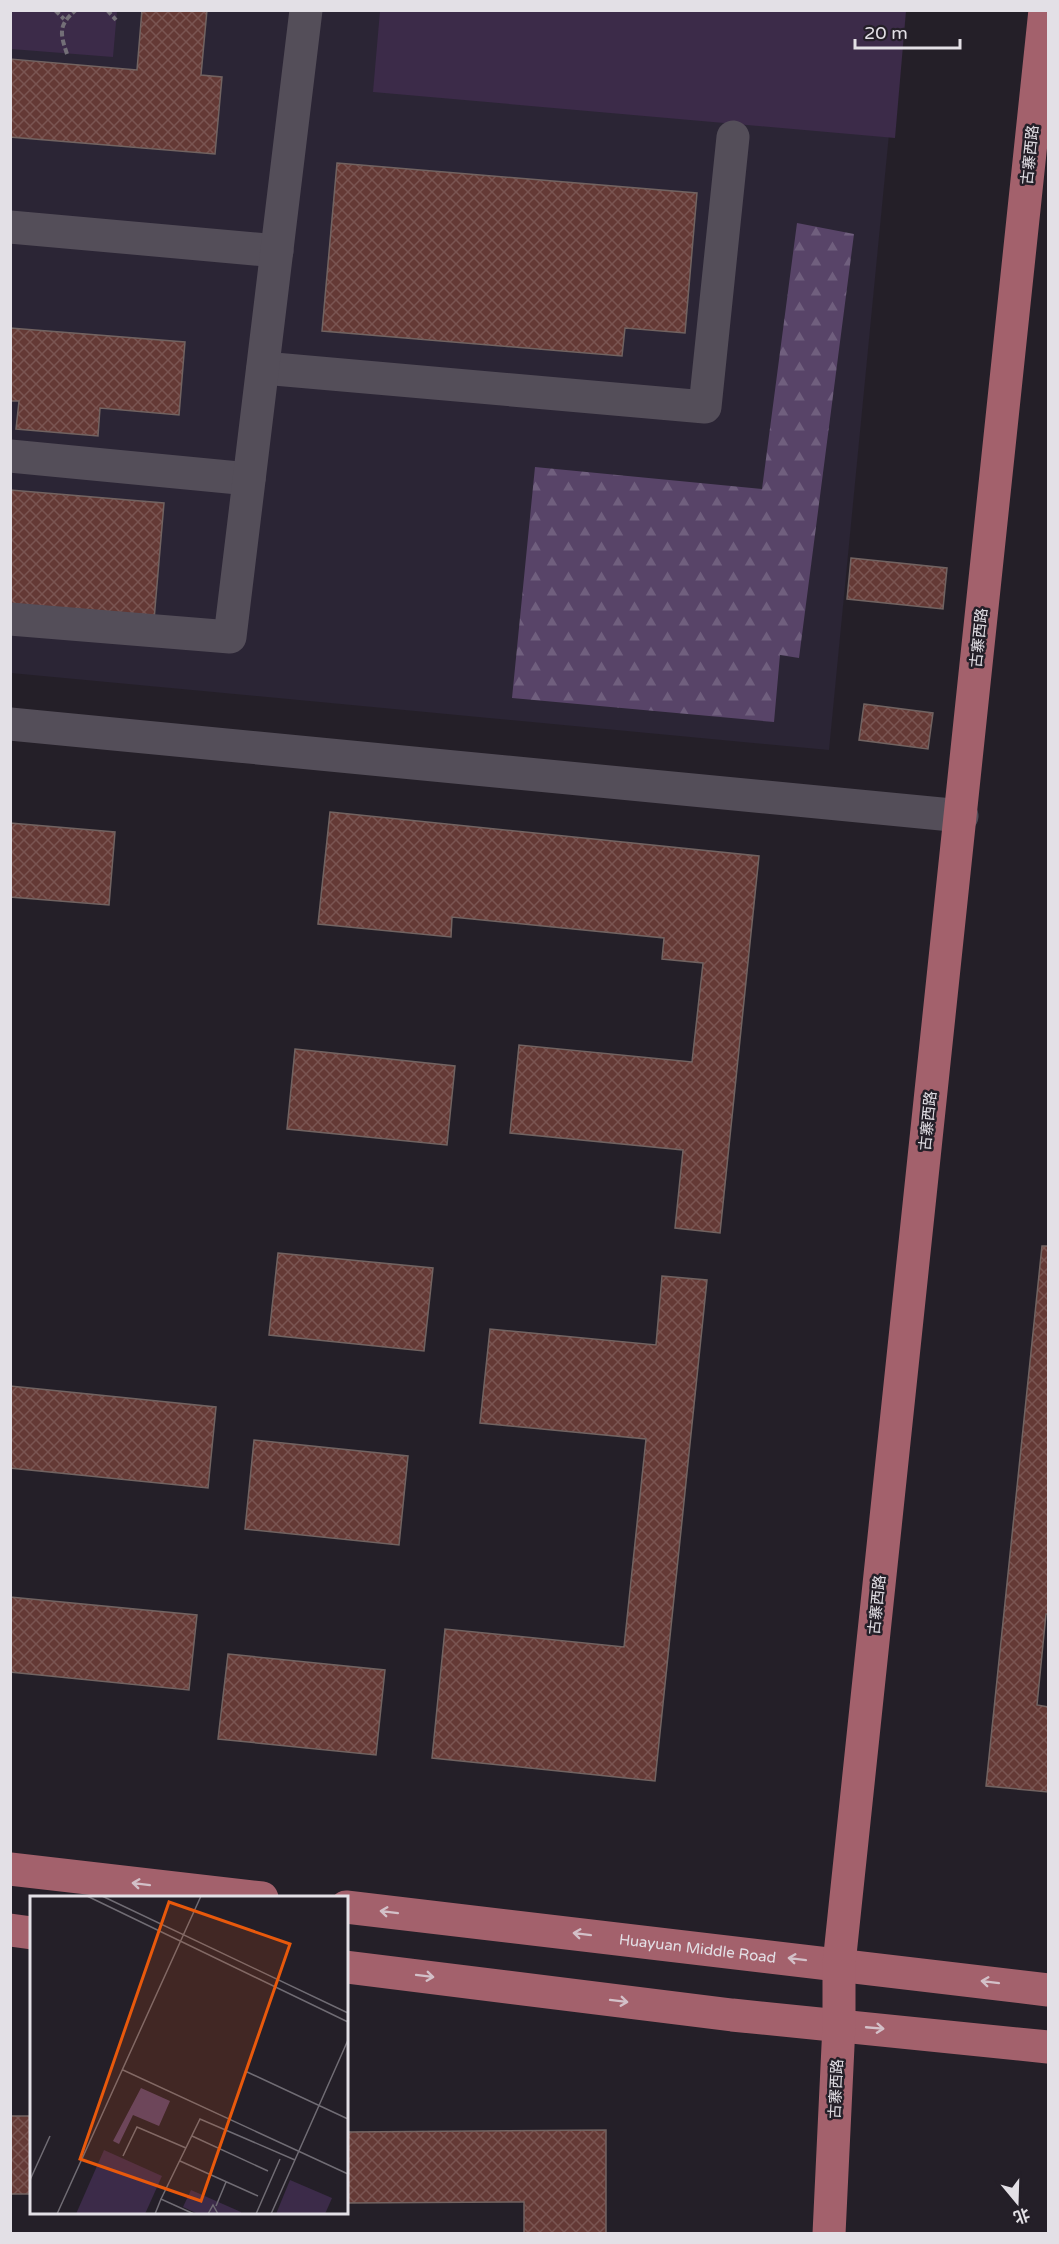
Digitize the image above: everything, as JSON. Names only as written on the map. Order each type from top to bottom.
[{"type":"main road","name":"古寨西路","points":[[829,2234],[839,2025],[839,1964],[962,816],[1045,10]]},
{"type":"main road","points":[[10,1869],[245,1896]]},
{"type":"main road","name":"Huayuan Middle Road","points":[[348,1907],[1048,1989]]},
{"type":"main road","points":[[10,1930],[30,1933]]},
{"type":"main road","points":[[348,1966],[732,2015],[1048,2047]]},
{"type":"street","points":[[10,619],[230,637],[306,10]]},
{"type":"street","points":[[263,368],[705,407],[733,137]]},
{"type":"street","points":[[10,226],[277,251]]},
{"type":"street","points":[[10,456],[249,479]]},
{"type":"street","points":[[10,724],[962,816]]},
{"type":"path","points":[[55,10],[64,19]]},
{"type":"path","points":[[67,54],[61,36],[64,19],[76,10]]},
{"type":"path","points":[[107,10],[116,20]]},
{"type":"shaded area","points":[[10,11],[901,11],[829,750],[11,673]]},
{"type":"shaded area","points":[[10,11],[117,11],[113,57],[11,49]]},
{"type":"shaded area","points":[[380,11],[906,11],[895,138],[373,92]]},
{"type":"green space","points":[[797,223],[854,234],[799,658],[780,655],[774,722],[512,698],[535,467],[762,489]]},
{"type":"building","points":[[142,10],[207,10],[201,75],[222,77],[215,154],[10,137],[10,59],[137,70]]},
{"type":"building","points":[[337,163],[697,193],[685,333],[625,328],[622,356],[322,331]]},
{"type":"building","points":[[10,328],[185,342],[179,415],[100,408],[98,436],[16,429],[19,401],[10,401]]},
{"type":"building","points":[[10,490],[164,503],[154,620],[10,608]]},
{"type":"building","points":[[851,558],[947,568],[943,609],[847,599]]},
{"type":"building","points":[[864,704],[933,713],[928,749],[859,740]]},
{"type":"building","points":[[330,812],[759,856],[720,1233],[675,1228],[683,1150],[510,1133],[519,1045],[692,1062],[703,963],[662,959],[664,938],[452,917],[451,937],[318,924]]},
{"type":"building","points":[[10,823],[115,832],[109,905],[10,897]]},
{"type":"building","points":[[295,1049],[455,1066],[447,1145],[287,1129]]},
{"type":"building","points":[[1042,1246],[1048,1246],[1048,1614],[1046,1614],[1037,1705],[1048,1707],[1048,1792],[986,1786]]},
{"type":"building","points":[[278,1253],[433,1268],[424,1351],[269,1335]]},
{"type":"building","points":[[662,1276],[707,1280],[655,1781],[432,1758],[445,1629],[624,1647],[646,1439],[480,1423],[490,1329],[656,1345]]},
{"type":"building","points":[[10,1386],[216,1407],[208,1488],[10,1468]]},
{"type":"building","points":[[254,1440],[408,1456],[399,1545],[245,1529]]},
{"type":"building","points":[[10,1597],[197,1615],[189,1690],[10,1672]]},
{"type":"building","points":[[228,1654],[385,1670],[376,1755],[218,1739]]},
{"type":"building","points":[[10,2116],[30,2116],[30,2194],[10,2194]]},
{"type":"building","points":[[606,2130],[606,2234],[524,2234],[524,2202],[348,2203],[348,2132]]}]
